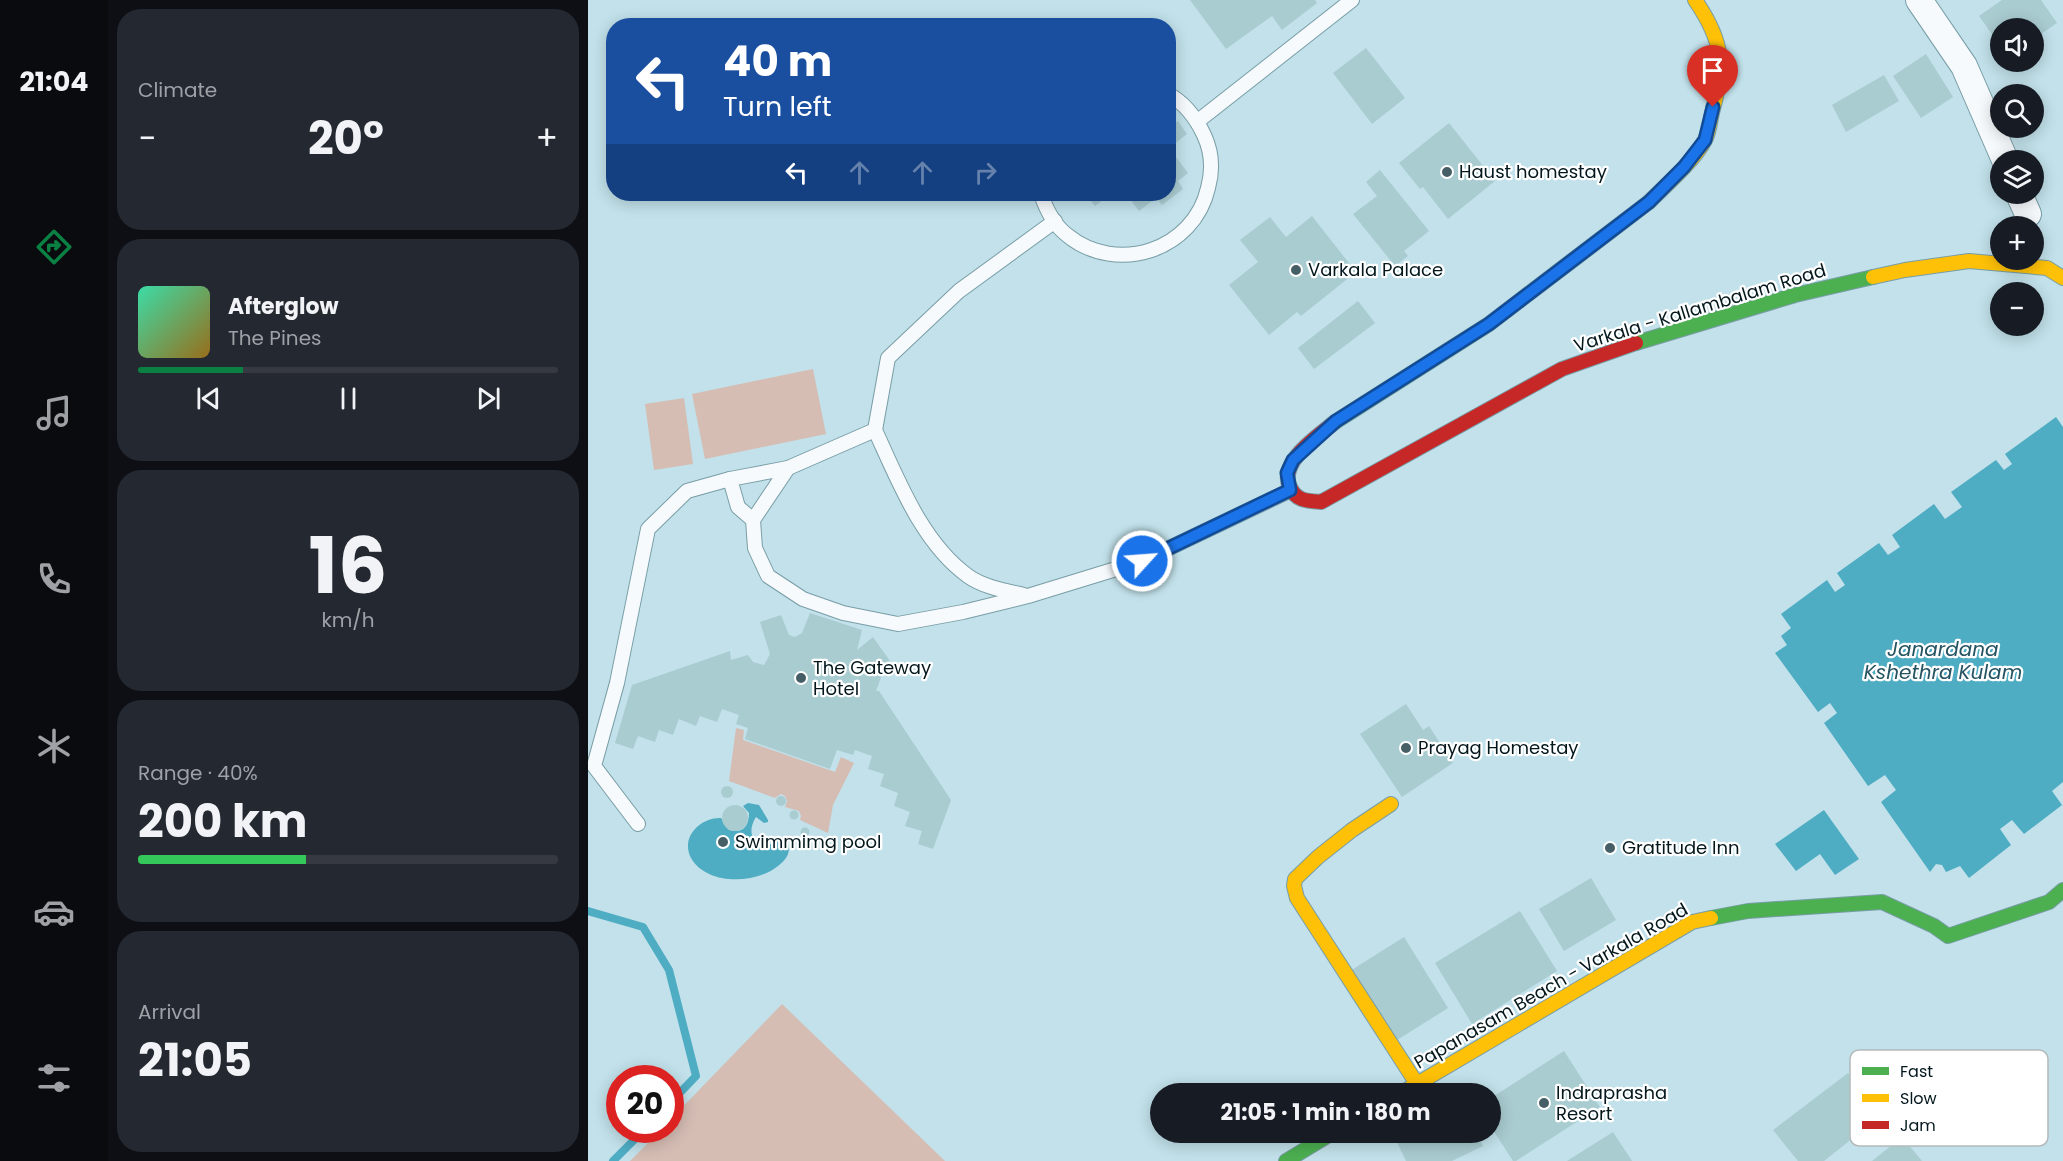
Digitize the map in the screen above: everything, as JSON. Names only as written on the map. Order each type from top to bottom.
[{"type":"main road","points":[[1290,490],[1287,473],[1293,460],[1336,421],[1489,324],[1649,202],[1684,167],[1705,140],[1719,83],[1719,41],[1709,20],[1695,0]]},
{"type":"main road","name":"Varkala - Kallambalam Road","points":[[1290,490],[1304,501],[1321,502],[1562,369],[1623,347],[1795,295],[1905,270],[1969,261],[2047,268],[2063,278]]},
{"type":"main road","points":[[1391,804],[1352,830],[1318,857],[1295,879],[1294,886],[1297,898],[1416,1083]]},
{"type":"main road","name":"Papanasam Beach - Varkala Road","points":[[1419,1083],[1692,922],[1748,911],[1882,902],[1934,926],[1948,936],[2049,902],[2063,890]]},
{"type":"main road","points":[[1286,1161],[1316,1143]]},
{"type":"street","points":[[1919,0],[1964,66],[2001,150]]},
{"type":"lane","points":[[1198,121],[1352,0]]},
{"type":"lane","points":[[1043,201],[1047,212],[1066,235],[1092,250],[1119,256],[1146,253],[1171,242],[1192,224],[1206,200],[1212,174],[1209,146],[1198,121],[1176,98]]},
{"type":"lane","points":[[1028,596],[999,589],[969,577],[945,556],[910,507],[875,430],[888,358],[958,291],[1055,221]]},
{"type":"lane","points":[[638,824],[594,766],[617,683],[648,529],[687,491],[730,479],[788,468],[875,430]]},
{"type":"lane","points":[[788,468],[753,520],[755,548],[768,576],[803,599],[843,613],[898,624],[963,612],[1028,596],[1142,561],[1290,490]]},
{"type":"lane","points":[[730,479],[738,507],[753,520]]},
{"type":"shaded area","points":[[813,369],[826,434],[705,459],[692,394]]},
{"type":"shaded area","points":[[684,398],[693,464],[654,470],[645,404]]},
{"type":"shaded area","points":[[736,728],[744,730],[743,740],[835,772],[841,757],[854,763],[833,805],[828,833],[800,820],[799,811],[785,807],[787,801],[785,796],[781,794],[775,798],[729,781]]},
{"type":"shaded area","points":[[782,1004],[945,1161],[630,1161],[648,1143],[684,1143],[684,1106]]},
{"type":"water","name":"Janardana Kshethra Kulam","points":[[2056,417],[2063,427],[2063,782],[2052,791],[2062,805],[2024,834],[2012,820],[2000,829],[2011,845],[1969,878],[1960,866],[1946,872],[1942,865],[1936,864],[1930,872],[1881,802],[1896,790],[1885,775],[1868,786],[1824,723],[1837,713],[1830,703],[1818,712],[1775,653],[1787,645],[1781,636],[1791,628],[1781,614],[1827,580],[1835,592],[1845,585],[1837,573],[1879,543],[1888,555],[1900,547],[1892,535],[1934,504],[1945,519],[1962,507],[1951,492],[1996,460],[2004,470],[2012,464],[2005,454]]},
{"type":"water","name":"Swimmimg pool","points":[[748,803],[759,805],[768,820],[764,823],[756,817],[752,829],[754,839],[767,845],[775,843],[782,837],[788,843],[788,854],[778,866],[769,872],[745,879],[720,878],[708,874],[691,858],[688,850],[690,836],[706,821],[721,818],[729,830],[741,830],[748,822],[749,813],[743,806]]},
{"type":"water","points":[[1824,810],[1859,859],[1835,875],[1820,854],[1796,871],[1775,844]]},
{"type":"building","points":[[1190,0],[1315,0],[1317,3],[1282,30],[1272,16],[1226,49]]},
{"type":"building","points":[[2002,0],[2041,0],[2057,23],[2044,32],[2044,18],[1990,18],[1990,32],[1979,16]]},
{"type":"building","points":[[1366,48],[1405,98],[1372,124],[1333,73]]},
{"type":"building","points":[[1926,54],[1953,97],[1921,118],[1893,76]]},
{"type":"building","points":[[1884,75],[1899,101],[1846,132],[1832,105]]},
{"type":"building","points":[[1178,121],[1187,134],[1176,143],[1176,122]]},
{"type":"building","name":"Haust homestay","points":[[1449,123],[1495,181],[1448,219],[1423,187],[1420,189],[1399,163]]},
{"type":"building","points":[[1176,157],[1188,173],[1178,181],[1183,189],[1176,194]]},
{"type":"building","points":[[1380,170],[1429,231],[1404,251],[1408,256],[1395,266],[1353,214],[1377,196],[1366,182]]},
{"type":"building","points":[[1091,201],[1102,201],[1095,206]]},
{"type":"building","points":[[1131,201],[1152,201],[1139,211]]},
{"type":"building","points":[[1312,216],[1356,272],[1301,316],[1297,312],[1269,335],[1229,285],[1258,262],[1240,240],[1270,217],[1286,237]]},
{"type":"building","points":[[1358,301],[1375,323],[1314,369],[1298,348]]},
{"type":"building","points":[[810,613],[862,630],[857,650],[873,637],[890,661],[882,667],[884,669],[876,691],[879,691],[951,800],[933,849],[918,844],[922,831],[905,826],[910,812],[894,806],[898,793],[880,786],[884,774],[868,769],[872,756],[855,750],[853,755],[837,750],[830,769],[745,739],[748,728],[736,724],[739,715],[722,709],[717,722],[700,716],[696,726],[679,719],[673,735],[659,730],[655,742],[638,736],[633,749],[615,743],[632,685],[730,651],[731,660],[748,655],[753,662],[764,665],[770,654],[760,622],[781,615],[789,635],[795,637],[802,633]]},
{"type":"building","name":"Prayag Homestay","points":[[1406,704],[1423,730],[1429,726],[1453,763],[1402,797],[1360,734]]},
{"type":"building","points":[[727,786],[733,792],[727,798],[721,792]]},
{"type":"building","points":[[781,796],[786,801],[781,806],[776,801]]},
{"type":"building","points":[[735,805],[744,809],[748,818],[744,827],[735,831],[726,827],[722,818],[726,809]]},
{"type":"building","points":[[794,810],[799,815],[794,820],[789,815]]},
{"type":"building","points":[[805,827],[810,832],[805,837],[800,832]]},
{"type":"building","points":[[808,842],[812,846],[808,850],[804,846]]},
{"type":"building","points":[[1591,878],[1616,920],[1564,951],[1539,909]]},
{"type":"building","points":[[1520,911],[1557,971],[1472,1024],[1435,963]]},
{"type":"building","points":[[1404,937],[1448,1008],[1394,1042],[1350,971]]},
{"type":"building","name":"Indraprasha Resort","points":[[1564,1051],[1600,1107],[1513,1161],[1501,1142],[1501,1092]]},
{"type":"building","points":[[1848,1073],[1850,1075],[1850,1140],[1824,1161],[1798,1161],[1773,1130]]},
{"type":"building","points":[[1613,1132],[1632,1161],[1567,1161]]},
{"type":"building","points":[[1397,1143],[1482,1143],[1483,1146],[1452,1161],[1406,1161]]},
{"type":"building","points":[[1891,1146],[1910,1146],[1922,1161],[1872,1161]]},
{"type":"waterway","points":[[588,911],[643,927],[669,970],[696,1076],[684,1088]]},
{"type":"waterway","points":[[613,1161],[631,1143]]},
{"type":"traffic: fast","points":[[1335,422],[1489,324],[1649,202]]},
{"type":"traffic: fast","points":[[1636,343],[1795,295],[1873,277]]},
{"type":"traffic: fast","points":[[1711,918],[1748,911],[1882,902],[1934,926],[1948,936],[2049,902],[2063,890]]},
{"type":"traffic: fast","points":[[1286,1161],[1316,1143]]},
{"type":"traffic: slow","points":[[1649,202],[1694,156],[1708,134],[1719,81],[1719,54],[1712,29],[1695,0]]},
{"type":"traffic: slow","points":[[1873,277],[1969,261],[2047,268],[2063,278]]},
{"type":"traffic: slow","points":[[1391,804],[1352,830],[1318,857],[1295,879],[1294,886],[1297,898],[1416,1083]]},
{"type":"traffic: slow","points":[[1419,1083],[1692,922],[1711,918]]},
{"type":"traffic: jam","points":[[1335,422],[1302,450],[1290,468],[1288,478],[1290,487],[1292,492],[1302,499],[1321,502],[1562,369],[1636,343]]},
{"type":"place","name":"Haust homestay","points":[[1447,172]]},
{"type":"place","name":"Varkala Palace","points":[[1296,270]]},
{"type":"place","name":"The Gateway Hotel","points":[[801,678]]},
{"type":"place","name":"Prayag Homestay","points":[[1406,748]]},
{"type":"place","name":"Swimmimg pool","points":[[723,842]]},
{"type":"place","name":"Gratitude Inn","points":[[1610,848]]},
{"type":"place","name":"Indraprasha Resort","points":[[1544,1103]]},
{"type":"route","points":[[1142,561],[1290,490],[1287,473],[1293,460],[1336,421],[1489,324],[1649,202],[1684,167],[1705,140],[1713,107]]}]
